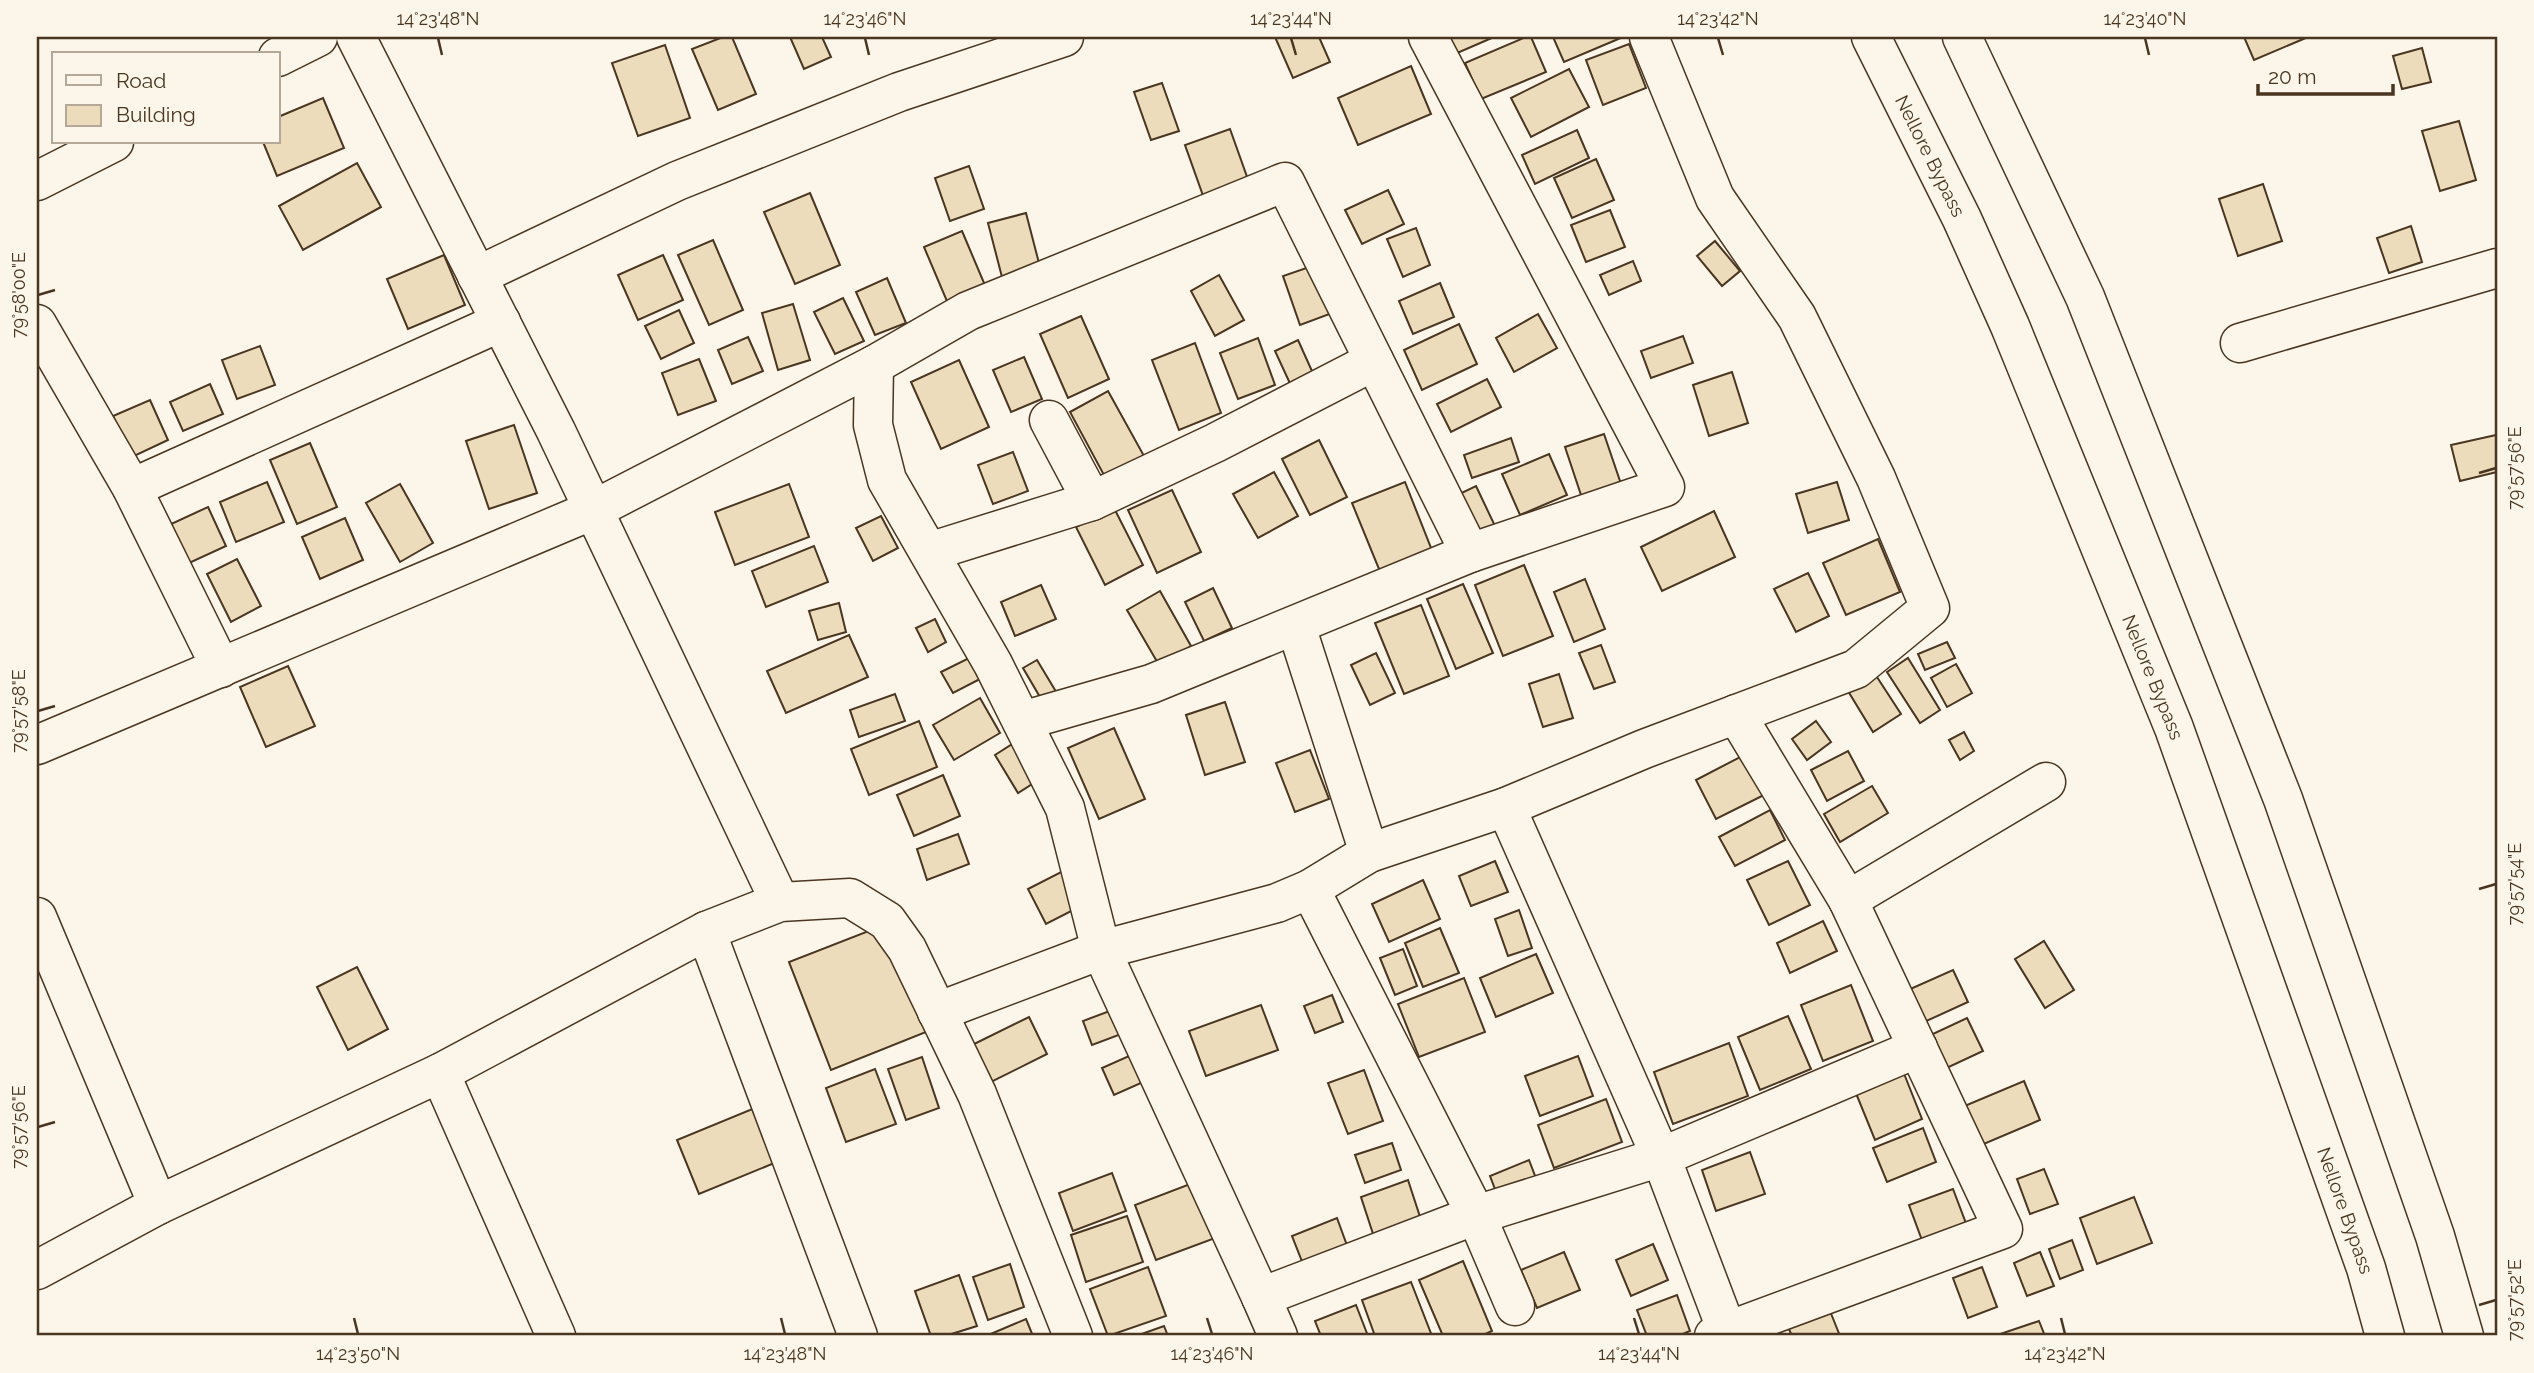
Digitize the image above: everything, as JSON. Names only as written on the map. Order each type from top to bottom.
[{"type":"main road","points":[[280,56],[318,37]]},
{"type":"main road","points":[[356,37],[501,322],[780,902]]},
{"type":"main road","points":[[477,276],[677,181],[899,92],[1064,37]]},
{"type":"main road","points":[[1022,721],[1151,684],[1469,553],[1665,487],[1428,37]]},
{"type":"main road","points":[[937,1012],[1101,950],[1277,903],[1310,889],[1369,853],[1506,807],[1644,748],[1856,669],[1930,608],[1876,478],[1797,317],[1715,198],[1650,37]]},
{"type":"main road","name":"Nellore Bypass","points":[[1871,37],[1962,219],[2010,326],[2174,728],[2366,1268],[2385,1336]]},
{"type":"main road","points":[[1962,37],[2085,297],[2278,787],[2435,1236],[2464,1336]]},
{"type":"main road","points":[[37,181],[110,144]]},
{"type":"main road","points":[[37,745],[593,510],[874,365],[968,311],[1285,182],[1469,553]]},
{"type":"main road","points":[[2240,343],[2497,268]]},
{"type":"main road","points":[[132,488],[501,322]]},
{"type":"main road","points":[[37,324],[132,488],[222,668]]},
{"type":"main road","points":[[929,552],[1092,501],[1215,443],[1374,361]]},
{"type":"main road","points":[[874,365],[873,425],[887,480],[1022,721],[1065,808],[1101,950],[1278,1336]]},
{"type":"main road","points":[[1049,420],[1092,501]]},
{"type":"main road","points":[[1296,626],[1369,853]]},
{"type":"main road","points":[[1506,807],[1661,1157],[1720,1334],[2003,1229],[1849,900],[1736,714]]},
{"type":"main road","points":[[1849,900],[2046,782]]},
{"type":"main road","points":[[1310,889],[1476,1215],[1515,1306]]},
{"type":"main road","points":[[37,1270],[158,1205],[440,1073],[706,931],[780,902],[850,898],[887,922],[907,949],[977,1094],[1073,1336]]},
{"type":"main road","points":[[37,918],[158,1205]]},
{"type":"main road","points":[[706,931],[858,1336]]},
{"type":"main road","points":[[1261,1297],[1476,1215],[1661,1157],[1918,1048]]},
{"type":"main road","points":[[440,1073],[556,1336]]},
{"type":"building","points":[[723,37],[732,37],[756,94],[718,110],[692,49]]},
{"type":"building","points":[[790,37],[822,37],[831,57],[804,69]]},
{"type":"building","points":[[1275,37],[1319,37],[1330,62],[1293,78]]},
{"type":"building","points":[[1447,37],[1494,37],[1455,54]]},
{"type":"building","points":[[1531,37],[1546,72],[1481,99],[1465,63]]},
{"type":"building","points":[[1553,37],[1623,37],[1564,62]]},
{"type":"building","points":[[2244,37],[2308,37],[2254,60]]},
{"type":"building","points":[[1629,44],[1646,88],[1603,105],[1586,60]]},
{"type":"building","points":[[665,45],[690,118],[638,136],[612,63]]},
{"type":"building","points":[[2422,48],[2431,82],[2402,89],[2393,56]]},
{"type":"building","points":[[1411,66],[1431,114],[1358,145],[1338,98]]},
{"type":"building","points":[[1569,69],[1589,107],[1531,137],[1511,98]]},
{"type":"building","points":[[1162,83],[1179,131],[1151,140],[1134,92]]},
{"type":"building","points":[[323,98],[344,148],[277,176],[264,144],[280,144],[280,116]]},
{"type":"building","points":[[2459,121],[2476,180],[2440,191],[2422,131]]},
{"type":"building","points":[[1230,129],[1251,188],[1206,204],[1185,145]]},
{"type":"building","points":[[1577,130],[1589,158],[1535,184],[1522,155]]},
{"type":"building","points":[[1596,159],[1614,200],[1572,218],[1554,178]]},
{"type":"building","points":[[357,163],[381,207],[303,250],[279,206]]},
{"type":"building","points":[[969,166],[984,209],[950,221],[935,178]]},
{"type":"building","points":[[2263,184],[2282,241],[2238,256],[2219,199]]},
{"type":"building","points":[[1388,190],[1404,224],[1362,244],[1345,210]]},
{"type":"building","points":[[810,193],[840,265],[795,284],[764,212]]},
{"type":"building","points":[[1610,210],[1625,247],[1586,262],[1571,225]]},
{"type":"building","points":[[1026,213],[1040,267],[1002,277],[988,223]]},
{"type":"building","points":[[2411,226],[2422,262],[2389,273],[2377,238]]},
{"type":"building","points":[[1416,228],[1430,265],[1403,277],[1387,239]]},
{"type":"building","points":[[962,231],[987,290],[949,306],[924,247]]},
{"type":"building","points":[[713,240],[743,310],[709,325],[678,255]]},
{"type":"building","points":[[1715,241],[1740,271],[1722,286],[1697,256]]},
{"type":"building","points":[[444,255],[465,305],[408,329],[387,279]]},
{"type":"building","points":[[663,255],[683,300],[638,320],[618,275]]},
{"type":"building","points":[[1633,261],[1641,281],[1609,295],[1600,275]]},
{"type":"building","points":[[1318,264],[1335,312],[1300,325],[1283,276]]},
{"type":"building","points":[[1219,275],[1244,320],[1215,336],[1191,291]]},
{"type":"building","points":[[887,278],[906,323],[875,335],[856,292]]},
{"type":"building","points":[[1440,283],[1454,317],[1413,334],[1399,301]]},
{"type":"building","points":[[843,298],[864,341],[835,354],[814,312]]},
{"type":"building","points":[[793,304],[810,360],[778,370],[762,313]]},
{"type":"building","points":[[679,310],[694,343],[661,359],[645,326]]},
{"type":"building","points":[[1538,314],[1557,348],[1514,372],[1496,338]]},
{"type":"building","points":[[1081,316],[1109,379],[1068,398],[1040,334]]},
{"type":"building","points":[[1459,324],[1477,364],[1422,390],[1404,350]]},
{"type":"building","points":[[1683,336],[1693,363],[1651,378],[1641,351]]},
{"type":"building","points":[[748,337],[763,371],[732,384],[718,350]]},
{"type":"building","points":[[1258,338],[1275,385],[1238,399],[1220,353]]},
{"type":"building","points":[[1298,340],[1316,380],[1293,390],[1275,351]]},
{"type":"building","points":[[1195,343],[1221,413],[1179,430],[1152,360]]},
{"type":"building","points":[[260,346],[275,385],[237,399],[222,360]]},
{"type":"building","points":[[1024,357],[1042,399],[1011,412],[993,370]]},
{"type":"building","points":[[699,359],[716,401],[678,415],[662,373]]},
{"type":"building","points":[[959,360],[989,427],[941,449],[911,382]]},
{"type":"building","points":[[1732,372],[1748,423],[1709,436],[1693,385]]},
{"type":"building","points":[[1487,379],[1501,407],[1451,432],[1437,404]]},
{"type":"building","points":[[210,384],[223,414],[183,431],[170,402]]},
{"type":"building","points":[[1108,391],[1144,456],[1105,477],[1070,412]]},
{"type":"building","points":[[150,400],[168,440],[132,457],[113,416]]},
{"type":"building","points":[[514,425],[537,493],[489,509],[466,441]]},
{"type":"building","points":[[1604,434],[1621,484],[1582,498],[1565,447]]},
{"type":"building","points":[[2496,435],[2497,472],[2460,481],[2451,445]]},
{"type":"building","points":[[1511,438],[1519,462],[1472,478],[1464,455]]},
{"type":"building","points":[[1319,440],[1347,497],[1310,515],[1282,459]]},
{"type":"building","points":[[310,443],[337,507],[297,524],[270,460]]},
{"type":"building","points":[[1013,452],[1028,491],[993,504],[978,465]]},
{"type":"building","points":[[1549,454],[1567,495],[1520,515],[1502,474]]},
{"type":"building","points":[[1274,472],[1298,516],[1258,538],[1233,494]]},
{"type":"building","points":[[267,482],[284,522],[236,542],[220,502]]},
{"type":"building","points":[[1405,482],[1433,553],[1381,574],[1352,503]]},
{"type":"building","points":[[1837,482],[1849,520],[1808,533],[1796,494]]},
{"type":"building","points":[[400,484],[433,543],[400,562],[366,503]]},
{"type":"building","points":[[789,484],[809,537],[735,565],[715,512]]},
{"type":"building","points":[[1476,486],[1495,526],[1468,539],[1449,499]]},
{"type":"building","points":[[1172,490],[1201,552],[1157,573],[1128,510]]},
{"type":"building","points":[[208,507],[226,546],[187,564],[169,525]]},
{"type":"building","points":[[1114,508],[1143,565],[1105,585],[1076,527]]},
{"type":"building","points":[[1714,511],[1735,557],[1662,591],[1641,547]]},
{"type":"building","points":[[881,516],[898,548],[873,561],[856,528]]},
{"type":"building","points":[[345,518],[363,560],[320,579],[302,537]]},
{"type":"building","points":[[1878,539],[1900,592],[1846,615],[1823,563]]},
{"type":"building","points":[[814,546],[828,582],[766,607],[752,571]]},
{"type":"building","points":[[237,559],[261,606],[231,622],[207,574]]},
{"type":"building","points":[[1524,565],[1553,636],[1503,656],[1475,585]]},
{"type":"building","points":[[1808,573],[1829,616],[1796,632],[1774,589]]},
{"type":"building","points":[[1585,579],[1605,629],[1574,642],[1554,592]]},
{"type":"building","points":[[1463,584],[1493,653],[1456,669],[1427,599]]},
{"type":"building","points":[[1041,585],[1056,619],[1015,636],[1001,602]]},
{"type":"building","points":[[1213,588],[1232,628],[1204,641],[1185,602]]},
{"type":"building","points":[[1160,591],[1191,646],[1159,665],[1127,610]]},
{"type":"building","points":[[839,603],[846,632],[818,640],[809,611]]},
{"type":"building","points":[[1421,605],[1449,676],[1404,694],[1375,623]]},
{"type":"building","points":[[935,619],[946,642],[928,652],[916,628]]},
{"type":"building","points":[[849,635],[868,677],[786,713],[767,671]]},
{"type":"building","points":[[1947,642],[1955,658],[1925,670],[1918,654]]},
{"type":"building","points":[[1601,645],[1615,682],[1594,689],[1579,653]]},
{"type":"building","points":[[1376,653],[1395,693],[1370,705],[1351,665]]},
{"type":"building","points":[[969,658],[980,679],[953,693],[941,672]]},
{"type":"building","points":[[1908,658],[1940,710],[1920,723],[1887,672]]},
{"type":"building","points":[[1037,660],[1061,700],[1047,709],[1023,668]]},
{"type":"building","points":[[1956,664],[1972,693],[1947,707],[1931,678]]},
{"type":"building","points":[[288,666],[315,726],[266,747],[240,687]]},
{"type":"building","points":[[1559,674],[1573,718],[1543,727],[1529,684]]},
{"type":"building","points":[[1875,674],[1901,714],[1873,732],[1848,691]]},
{"type":"building","points":[[895,694],[905,721],[859,737],[850,710]]},
{"type":"building","points":[[980,698],[1000,733],[954,760],[933,725]]},
{"type":"building","points":[[1225,702],[1245,762],[1205,775],[1186,715]]},
{"type":"building","points":[[919,721],[937,767],[869,795],[851,749]]},
{"type":"building","points":[[1816,721],[1831,742],[1807,760],[1792,739]]},
{"type":"building","points":[[1114,728],[1145,799],[1099,819],[1068,748]]},
{"type":"building","points":[[1964,732],[1974,751],[1960,760],[1949,740]]},
{"type":"building","points":[[1017,741],[1040,779],[1018,793],[995,755]]},
{"type":"building","points":[[1310,750],[1329,799],[1295,812],[1276,763]]},
{"type":"building","points":[[1848,751],[1864,781],[1827,801],[1811,770]]},
{"type":"building","points":[[1744,755],[1764,795],[1716,819],[1696,780]]},
{"type":"building","points":[[943,775],[960,816],[914,836],[897,795]]},
{"type":"building","points":[[1872,786],[1888,813],[1840,842],[1824,814]]},
{"type":"building","points":[[1770,810],[1785,840],[1735,866],[1719,837]]},
{"type":"building","points":[[958,834],[969,864],[927,880],[917,849]]},
{"type":"building","points":[[1495,861],[1508,892],[1471,906],[1459,876]]},
{"type":"building","points":[[1788,861],[1810,905],[1769,925],[1747,880]]},
{"type":"building","points":[[1065,870],[1083,905],[1046,924],[1028,889]]},
{"type":"building","points":[[1423,880],[1440,919],[1389,942],[1372,904]]},
{"type":"building","points":[[1519,910],[1532,948],[1508,956],[1495,919]]},
{"type":"building","points":[[1823,921],[1837,951],[1790,973],[1777,943]]},
{"type":"building","points":[[884,925],[926,1032],[831,1070],[789,962]]},
{"type":"building","points":[[1440,928],[1459,973],[1423,987],[1405,943]]},
{"type":"building","points":[[2044,941],[2074,990],[2045,1008],[2015,959]]},
{"type":"building","points":[[1403,949],[1417,986],[1395,995],[1380,958]]},
{"type":"building","points":[[1536,954],[1553,993],[1496,1017],[1480,978]]},
{"type":"building","points":[[357,967],[388,1029],[348,1050],[317,987]]},
{"type":"building","points":[[1953,970],[1968,1002],[1922,1023],[1908,990]]},
{"type":"building","points":[[1464,978],[1485,1032],[1419,1057],[1398,1004]]},
{"type":"building","points":[[1851,985],[1873,1041],[1823,1061],[1801,1005]]},
{"type":"building","points":[[1332,995],[1343,1022],[1315,1033],[1304,1006]]},
{"type":"building","points":[[1261,1005],[1278,1050],[1206,1076],[1189,1031]]},
{"type":"building","points":[[1123,1006],[1132,1030],[1092,1045],[1083,1021]]},
{"type":"building","points":[[1788,1016],[1811,1069],[1760,1090],[1738,1037]]},
{"type":"building","points":[[1029,1017],[1047,1054],[985,1085],[966,1048]]},
{"type":"building","points":[[1967,1018],[1983,1051],[1936,1073],[1920,1040]]},
{"type":"building","points":[[1729,1043],[1748,1096],[1673,1124],[1654,1072]]},
{"type":"building","points":[[1138,1052],[1150,1079],[1114,1095],[1102,1068]]},
{"type":"building","points":[[1578,1056],[1593,1096],[1540,1116],[1525,1076]]},
{"type":"building","points":[[922,1057],[939,1108],[906,1120],[888,1069]]},
{"type":"building","points":[[1901,1066],[1922,1119],[1875,1140],[1853,1086]]},
{"type":"building","points":[[875,1069],[896,1124],[846,1142],[826,1088]]},
{"type":"building","points":[[1364,1070],[1383,1121],[1348,1134],[1328,1083]]},
{"type":"building","points":[[2024,1081],[2040,1120],[1972,1149],[1955,1110]]},
{"type":"building","points":[[1606,1099],[1622,1142],[1554,1168],[1538,1125]]},
{"type":"building","points":[[762,1105],[784,1159],[699,1194],[677,1140]]},
{"type":"building","points":[[1923,1128],[1936,1162],[1887,1182],[1873,1148]]},
{"type":"building","points":[[1392,1143],[1401,1170],[1365,1183],[1355,1155]]},
{"type":"building","points":[[1750,1152],[1765,1194],[1716,1211],[1702,1170]]},
{"type":"building","points":[[1529,1160],[1537,1181],[1498,1197],[1490,1176]]},
{"type":"building","points":[[2044,1169],[2058,1204],[2030,1214],[2017,1179]]},
{"type":"building","points":[[1112,1173],[1126,1211],[1073,1231],[1059,1193]]},
{"type":"building","points":[[1408,1180],[1423,1226],[1376,1243],[1361,1197]]},
{"type":"building","points":[[1198,1181],[1218,1237],[1156,1260],[1135,1205]]},
{"type":"building","points":[[1953,1189],[1967,1226],[1923,1243],[1909,1205]]},
{"type":"building","points":[[2134,1197],[2152,1243],[2097,1264],[2080,1218]]},
{"type":"building","points":[[1127,1216],[1143,1262],[1086,1282],[1071,1235]]},
{"type":"building","points":[[1337,1218],[1349,1251],[1305,1269],[1292,1236]]},
{"type":"building","points":[[2072,1240],[2083,1270],[2060,1279],[2049,1249]]},
{"type":"building","points":[[1653,1244],[1668,1280],[1631,1296],[1616,1260]]},
{"type":"building","points":[[1564,1252],[1580,1290],[1537,1308],[1521,1270]]},
{"type":"building","points":[[2040,1252],[2054,1286],[2027,1296],[2014,1263]]},
{"type":"building","points":[[1463,1261],[1492,1331],[1481,1336],[1443,1336],[1419,1280]]},
{"type":"building","points":[[1010,1264],[1024,1307],[988,1320],[973,1277]]},
{"type":"building","points":[[1148,1267],[1166,1316],[1108,1336],[1090,1289]]},
{"type":"building","points":[[1982,1267],[1997,1307],[1968,1318],[1953,1278]]},
{"type":"building","points":[[959,1275],[977,1326],[945,1336],[931,1336],[915,1291]]},
{"type":"building","points":[[1411,1282],[1432,1336],[1375,1336],[1362,1300]]},
{"type":"building","points":[[1677,1295],[1690,1331],[1678,1336],[1647,1336],[1637,1310]]},
{"type":"building","points":[[1356,1305],[1368,1336],[1321,1336],[1315,1321]]},
{"type":"building","points":[[1830,1311],[1840,1336],[1792,1336],[1788,1327]]},
{"type":"building","points":[[1026,1319],[1033,1336],[986,1336]]},
{"type":"building","points":[[2039,1321],[2045,1336],[2000,1334]]},
{"type":"building","points":[[1164,1326],[1168,1336],[1136,1336]]}]
